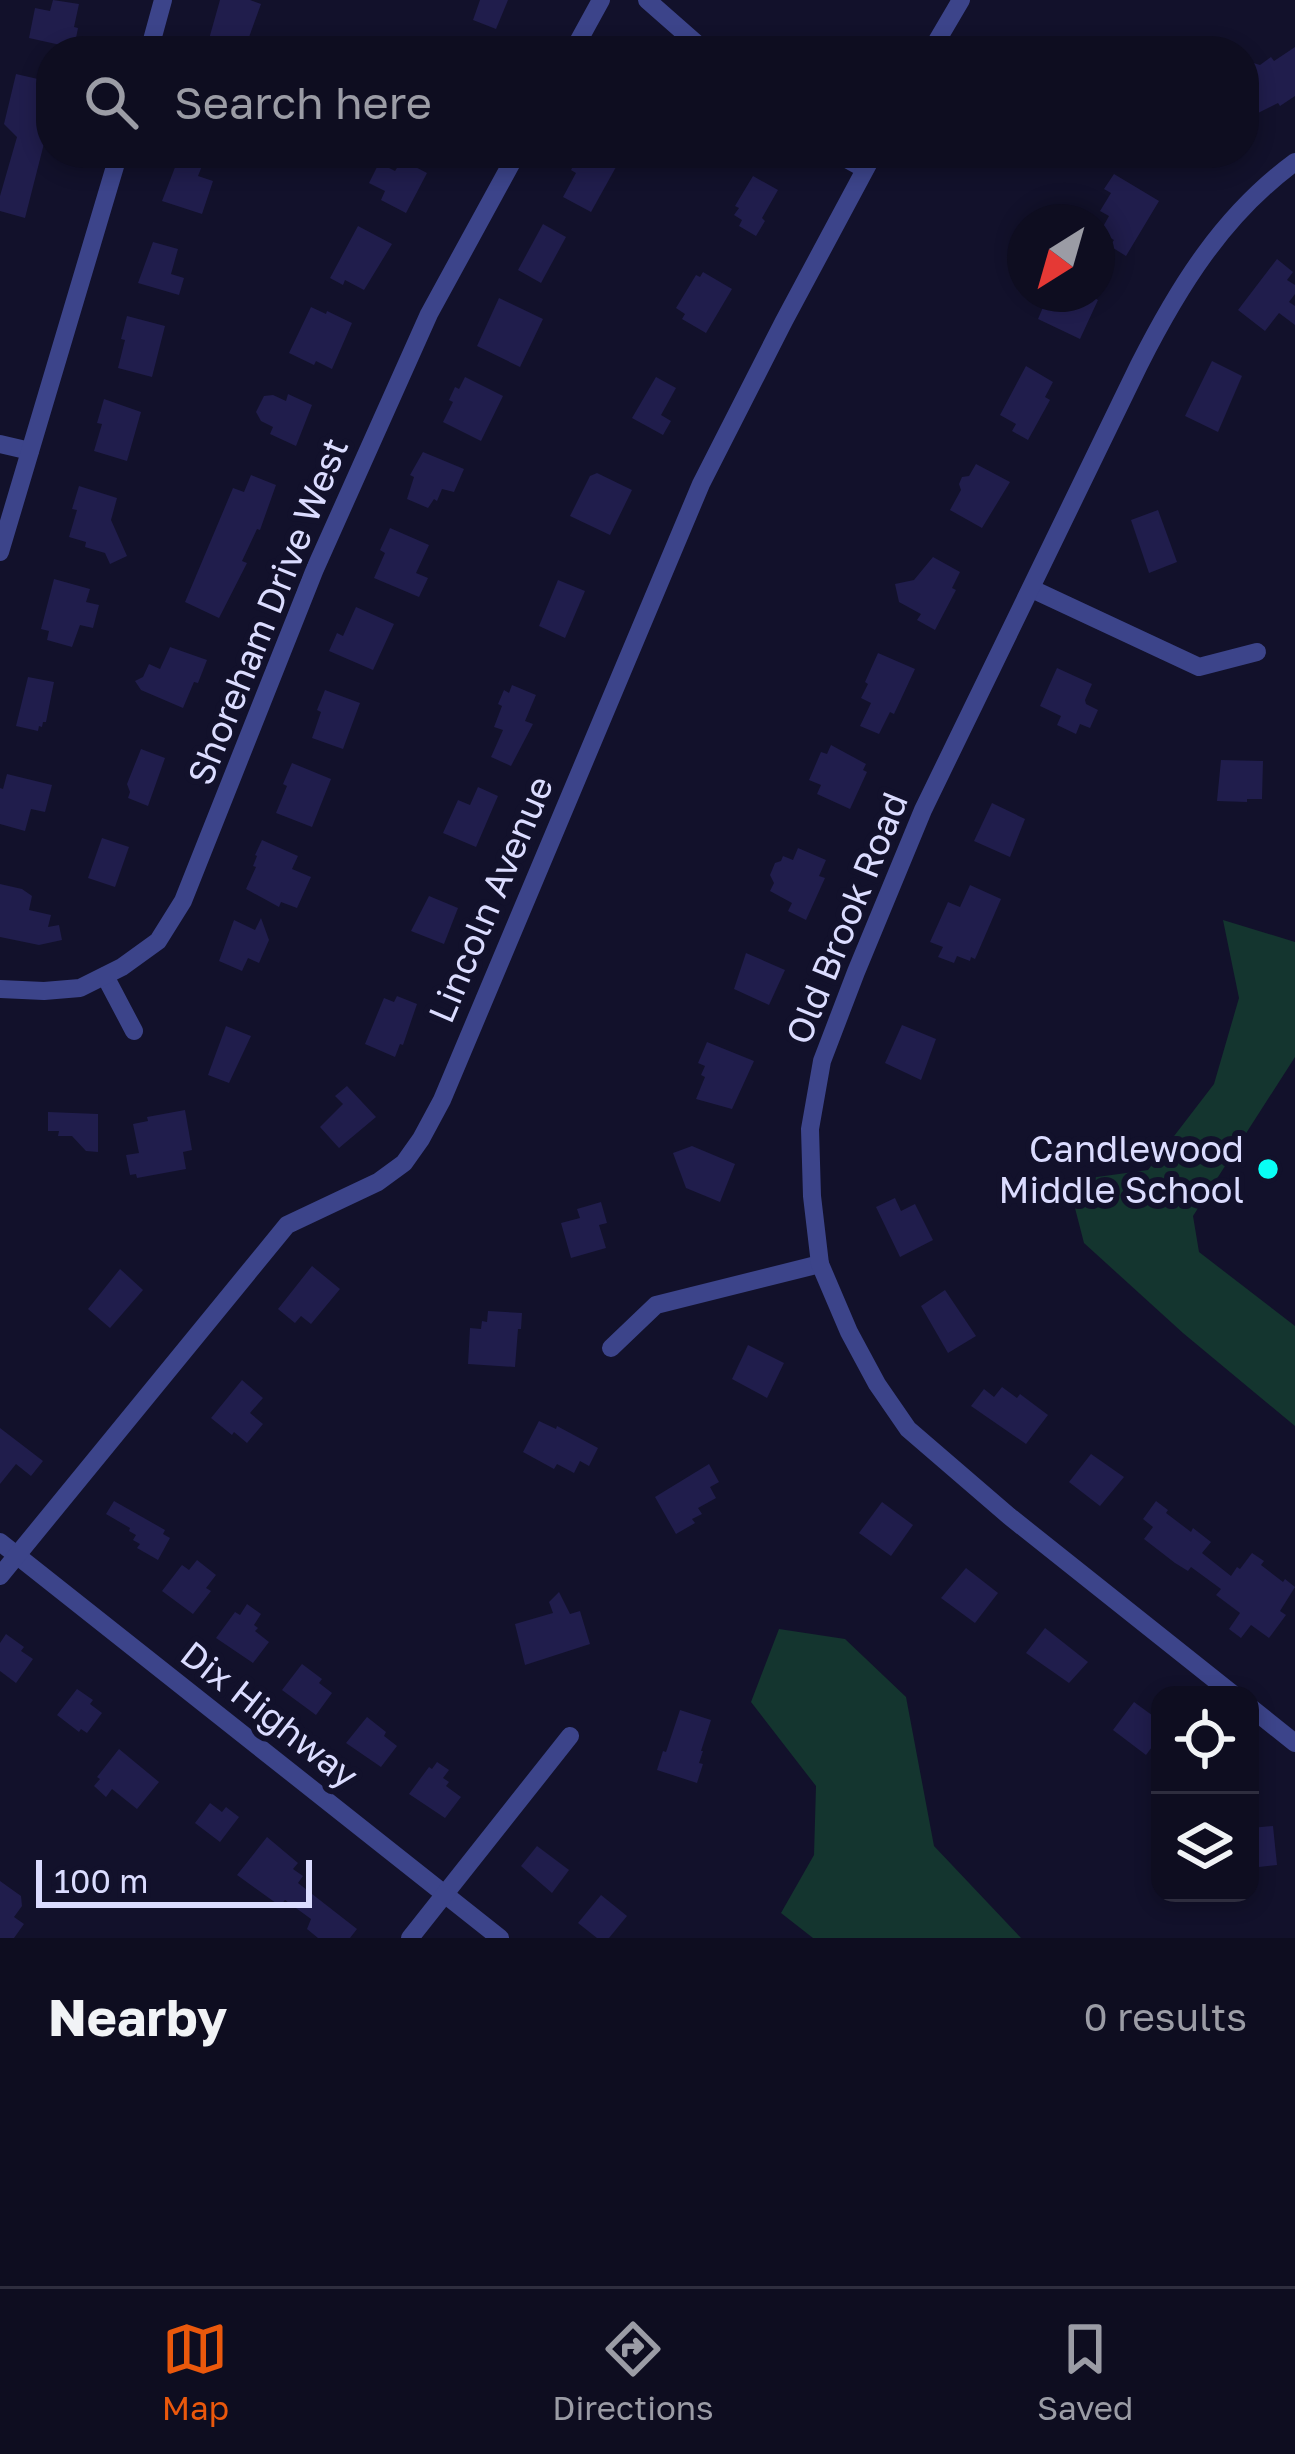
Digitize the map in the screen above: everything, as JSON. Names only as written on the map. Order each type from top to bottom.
[{"type":"street","points":[[153,36],[164,0]]},
{"type":"street","points":[[581,36],[601,0]]},
{"type":"street","points":[[647,0],[688,36]]},
{"type":"street","points":[[940,36],[961,0]]},
{"type":"street","name":"Old Brook Road","points":[[1223,1686],[994,1504],[908,1429],[858,1350],[820,1264],[811,1129],[822,1061],[923,810],[1172,300],[1240,209],[1295,162]]},
{"type":"street","points":[[0,553],[114,168]]},
{"type":"street","name":"Shoreham Drive West","points":[[0,989],[80,988],[122,967],[158,941],[183,901],[282,649],[429,314],[509,168]]},
{"type":"street","name":"Lincoln Avenue","points":[[0,1576],[287,1225],[378,1182],[404,1163],[421,1139],[442,1100],[701,484],[865,168]]},
{"type":"street","points":[[0,443],[30,451]]},
{"type":"street","points":[[1032,590],[1199,667],[1257,652]]},
{"type":"street","points":[[104,976],[134,1031]]},
{"type":"street","points":[[611,1348],[656,1305],[820,1264]]},
{"type":"street","name":"Dix Highway","points":[[0,1542],[500,1938]]},
{"type":"street","points":[[1259,1714],[1295,1743]]},
{"type":"street","points":[[410,1938],[570,1736]]},
{"type":"green space","points":[[1223,920],[1295,942],[1295,1057],[1193,1216],[1199,1252],[1295,1326],[1295,1426],[1084,1243],[1068,1181],[1148,1170],[1214,1084],[1239,998]]},
{"type":"green space","points":[[779,1629],[845,1639],[906,1697],[934,1846],[1021,1938],[813,1938],[781,1913],[814,1855],[816,1786],[751,1702]]},
{"type":"building","points":[[53,0],[79,4],[76,36],[29,38],[35,8],[50,11]]},
{"type":"building","points":[[220,0],[261,4],[249,36],[210,36]]},
{"type":"building","points":[[480,0],[508,0],[496,29],[473,20]]},
{"type":"building","points":[[1295,47],[1295,96],[1259,112],[1259,65],[1271,57],[1274,61]]},
{"type":"building","points":[[16,74],[36,79],[38,168],[25,218],[0,211],[17,137],[4,124]]},
{"type":"building","points":[[175,168],[201,168],[198,176],[213,181],[202,214],[162,201]]},
{"type":"building","points":[[376,168],[417,168],[427,173],[406,213],[381,200],[385,191],[369,183]]},
{"type":"building","points":[[615,168],[591,212],[563,197],[576,173],[571,170]]},
{"type":"building","points":[[1114,174],[1159,201],[1126,256],[1115,249],[1115,204],[1104,204],[1111,193],[1104,189]]},
{"type":"building","points":[[753,176],[778,190],[756,236],[739,226],[742,220],[734,215]]},
{"type":"building","points":[[543,224],[566,237],[541,283],[518,270]]},
{"type":"building","points":[[358,226],[392,244],[364,290],[330,278]]},
{"type":"building","points":[[153,242],[178,249],[171,274],[184,278],[179,295],[138,283]]},
{"type":"building","points":[[1277,259],[1293,272],[1287,280],[1295,285],[1289,302],[1295,306],[1295,325],[1279,313],[1265,331],[1238,310]]},
{"type":"building","points":[[703,272],[732,289],[706,333],[682,319],[685,314],[676,308],[696,275]]},
{"type":"building","points":[[499,298],[543,319],[520,367],[477,346]]},
{"type":"building","points":[[311,307],[352,323],[332,369],[289,353]]},
{"type":"building","points":[[1041,312],[1092,312],[1080,339],[1038,319]]},
{"type":"building","points":[[127,316],[165,326],[152,377],[118,368]]},
{"type":"building","points":[[1212,361],[1242,376],[1218,432],[1185,416]]},
{"type":"building","points":[[1026,366],[1053,382],[1045,397],[1050,400],[1028,440],[1012,431],[1016,424],[1000,415]]},
{"type":"building","points":[[465,377],[503,396],[481,441],[443,422],[455,387],[459,389]]},
{"type":"building","points":[[656,377],[676,388],[661,415],[671,421],[663,435],[632,418]]},
{"type":"building","points":[[288,394],[312,405],[296,446],[270,434],[273,427],[256,412],[264,396],[286,401]]},
{"type":"building","points":[[104,399],[141,412],[127,461],[94,451]]},
{"type":"building","points":[[423,452],[464,469],[454,492],[442,489],[428,508],[407,499],[414,477],[410,475]]},
{"type":"building","points":[[976,464],[1010,482],[982,528],[950,510],[962,477],[969,476]]},
{"type":"building","points":[[597,473],[632,490],[610,535],[570,516],[590,476]]},
{"type":"building","points":[[251,475],[276,485],[260,530],[242,561],[247,563],[219,618],[185,602],[233,488],[244,492]]},
{"type":"building","points":[[79,486],[117,498],[111,520],[127,556],[110,564],[105,553],[69,537]]},
{"type":"building","points":[[1158,510],[1177,562],[1149,573],[1131,520]]},
{"type":"building","points":[[390,528],[429,545],[416,573],[428,578],[419,597],[374,578]]},
{"type":"building","points":[[933,557],[960,572],[935,630],[917,620],[921,614],[899,602],[895,584],[914,580]]},
{"type":"building","points":[[54,579],[90,589],[86,602],[99,605],[93,628],[80,625],[72,647],[47,640],[49,631],[41,629]]},
{"type":"building","points":[[558,580],[585,591],[565,638],[539,626]]},
{"type":"building","points":[[356,607],[394,624],[373,670],[329,651],[337,633],[343,636]]},
{"type":"building","points":[[170,647],[207,660],[183,708],[141,690],[135,681],[143,677],[149,664],[160,669]]},
{"type":"building","points":[[878,653],[915,669],[879,734],[860,726],[871,703],[861,698]]},
{"type":"building","points":[[1057,668],[1092,684],[1085,700],[1098,710],[1090,728],[1080,724],[1076,734],[1057,725],[1061,716],[1040,706]]},
{"type":"building","points":[[28,677],[54,682],[46,722],[38,731],[16,726]]},
{"type":"building","points":[[512,685],[536,695],[525,721],[533,724],[511,766],[491,757],[503,730],[494,727],[502,706],[498,704]]},
{"type":"building","points":[[325,690],[360,703],[343,749],[312,738]]},
{"type":"building","points":[[831,745],[866,764],[863,770],[867,772],[850,809],[817,794],[821,785],[809,780],[821,752],[827,754]]},
{"type":"building","points":[[141,749],[165,758],[148,806],[128,798],[127,784]]},
{"type":"building","points":[[1221,760],[1263,761],[1262,799],[1217,801]]},
{"type":"building","points":[[292,763],[331,779],[312,827],[276,813]]},
{"type":"building","points":[[7,774],[52,785],[45,812],[31,809],[25,831],[0,824],[0,788]]},
{"type":"building","points":[[478,787],[498,796],[476,847],[443,833],[458,800],[470,805]]},
{"type":"building","points":[[992,803],[1025,819],[1010,857],[974,841]]},
{"type":"building","points":[[102,838],[129,847],[115,887],[88,878]]},
{"type":"building","points":[[262,840],[298,856],[292,869],[311,877],[297,908],[281,902],[279,907],[246,889]]},
{"type":"building","points":[[798,848],[826,860],[819,876],[825,878],[806,920],[788,911],[792,903],[770,891],[775,863],[783,856],[793,860]]},
{"type":"building","points":[[0,884],[32,896],[29,910],[51,915],[48,927],[59,925],[62,940],[39,945],[0,937]]},
{"type":"building","points":[[970,885],[1001,899],[975,959],[957,956],[954,963],[938,957],[943,947],[930,942],[948,902],[960,907]]},
{"type":"building","points":[[429,896],[458,908],[444,944],[411,931]]},
{"type":"building","points":[[261,918],[269,940],[259,963],[248,958],[242,971],[219,961],[234,920],[255,930]]},
{"type":"building","points":[[746,953],[785,970],[769,1005],[734,989]]},
{"type":"building","points":[[397,996],[417,1004],[395,1057],[365,1044],[384,998],[394,1002]]},
{"type":"building","points":[[902,1025],[936,1039],[921,1080],[885,1063]]},
{"type":"building","points":[[226,1026],[251,1036],[229,1083],[208,1075]]},
{"type":"building","points":[[707,1042],[754,1061],[732,1109],[696,1099],[705,1077],[701,1075],[705,1066],[698,1063]]},
{"type":"building","points":[[347,1086],[376,1117],[339,1148],[320,1127],[343,1104],[335,1096]]},
{"type":"building","points":[[185,1110],[192,1150],[183,1152],[186,1169],[137,1178],[130,1175],[126,1155],[139,1153],[133,1124]]},
{"type":"building","points":[[48,1112],[98,1114],[98,1152],[86,1151],[72,1136],[48,1131]]},
{"type":"building","points":[[692,1146],[735,1164],[720,1202],[686,1188],[673,1153]]},
{"type":"building","points":[[895,1198],[901,1211],[915,1204],[933,1240],[900,1257],[876,1207]]},
{"type":"building","points":[[601,1202],[607,1223],[599,1225],[606,1248],[571,1258],[561,1223],[580,1218],[577,1209]]},
{"type":"building","points":[[312,1266],[340,1289],[311,1324],[301,1316],[295,1323],[278,1309]]},
{"type":"building","points":[[120,1269],[143,1290],[110,1328],[88,1309]]},
{"type":"building","points":[[945,1290],[976,1336],[948,1353],[921,1306]]},
{"type":"building","points":[[488,1311],[522,1313],[515,1367],[468,1364],[470,1328],[481,1329]]},
{"type":"building","points":[[748,1345],[784,1363],[767,1398],[732,1379]]},
{"type":"building","points":[[242,1380],[263,1398],[250,1413],[263,1424],[247,1443],[211,1418]]},
{"type":"building","points":[[1002,1387],[1048,1415],[1026,1444],[971,1406],[984,1389],[994,1397]]},
{"type":"building","points":[[539,1421],[598,1448],[589,1466],[580,1461],[574,1473],[557,1464],[554,1469],[523,1452]]},
{"type":"building","points":[[0,1428],[43,1461],[31,1476],[16,1464],[0,1484]]},
{"type":"building","points":[[1091,1454],[1124,1477],[1100,1506],[1069,1482]]},
{"type":"building","points":[[709,1464],[719,1482],[710,1487],[716,1498],[698,1508],[702,1514],[692,1519],[695,1523],[676,1534],[655,1497]]},
{"type":"building","points":[[114,1501],[165,1530],[163,1534],[170,1538],[158,1560],[137,1548],[140,1544],[133,1540],[136,1535],[130,1528],[106,1514]]},
{"type":"building","points":[[1156,1501],[1191,1532],[1193,1528],[1211,1542],[1202,1553],[1231,1576],[1252,1553],[1264,1561],[1261,1565],[1295,1587],[1280,1611],[1286,1615],[1269,1638],[1251,1625],[1241,1638],[1229,1629],[1240,1613],[1216,1595],[1221,1589],[1144,1539],[1153,1527],[1143,1519]]},
{"type":"building","points":[[882,1502],[913,1525],[891,1556],[859,1533]]},
{"type":"building","points":[[197,1560],[216,1575],[206,1588],[211,1591],[193,1614],[162,1591],[182,1565],[189,1570]]},
{"type":"building","points":[[966,1568],[998,1593],[975,1623],[941,1598]]},
{"type":"building","points":[[559,1592],[570,1614],[580,1611],[590,1644],[525,1665],[515,1624],[553,1613],[549,1602]]},
{"type":"building","points":[[247,1604],[261,1614],[255,1631],[269,1642],[253,1663],[216,1638]]},
{"type":"building","points":[[1045,1628],[1088,1662],[1069,1683],[1026,1653]]},
{"type":"building","points":[[6,1634],[33,1659],[16,1683],[0,1671],[0,1643]]},
{"type":"building","points":[[302,1664],[332,1693],[316,1715],[282,1690]]},
{"type":"building","points":[[77,1689],[102,1713],[87,1733],[57,1715]]},
{"type":"building","points":[[1134,1702],[1151,1714],[1151,1748],[1146,1755],[1113,1730]]},
{"type":"building","points":[[680,1710],[711,1720],[697,1783],[657,1770]]},
{"type":"building","points":[[367,1717],[397,1746],[381,1767],[346,1743]]},
{"type":"building","points":[[119,1749],[159,1782],[137,1809],[112,1789],[106,1797],[94,1786]]},
{"type":"building","points":[[437,1762],[449,1770],[443,1778],[449,1782],[446,1786],[461,1797],[445,1818],[409,1794]]},
{"type":"building","points":[[210,1803],[239,1817],[220,1842],[195,1823]]},
{"type":"building","points":[[1273,1826],[1277,1865],[1259,1867],[1259,1827]]},
{"type":"building","points":[[267,1837],[298,1863],[293,1869],[303,1876],[298,1883],[357,1929],[350,1938],[318,1938],[307,1929],[311,1919],[285,1900],[280,1906],[237,1875]]},
{"type":"building","points":[[537,1846],[569,1870],[552,1893],[521,1866]]},
{"type":"building","points":[[0,1881],[21,1896],[22,1906],[14,1917],[24,1924],[14,1938],[0,1938]]},
{"type":"building","points":[[601,1895],[627,1916],[609,1938],[597,1938],[578,1923]]},
{"type":"place","name":"Candlewood Middle School","points":[[1268,1169]]}]
